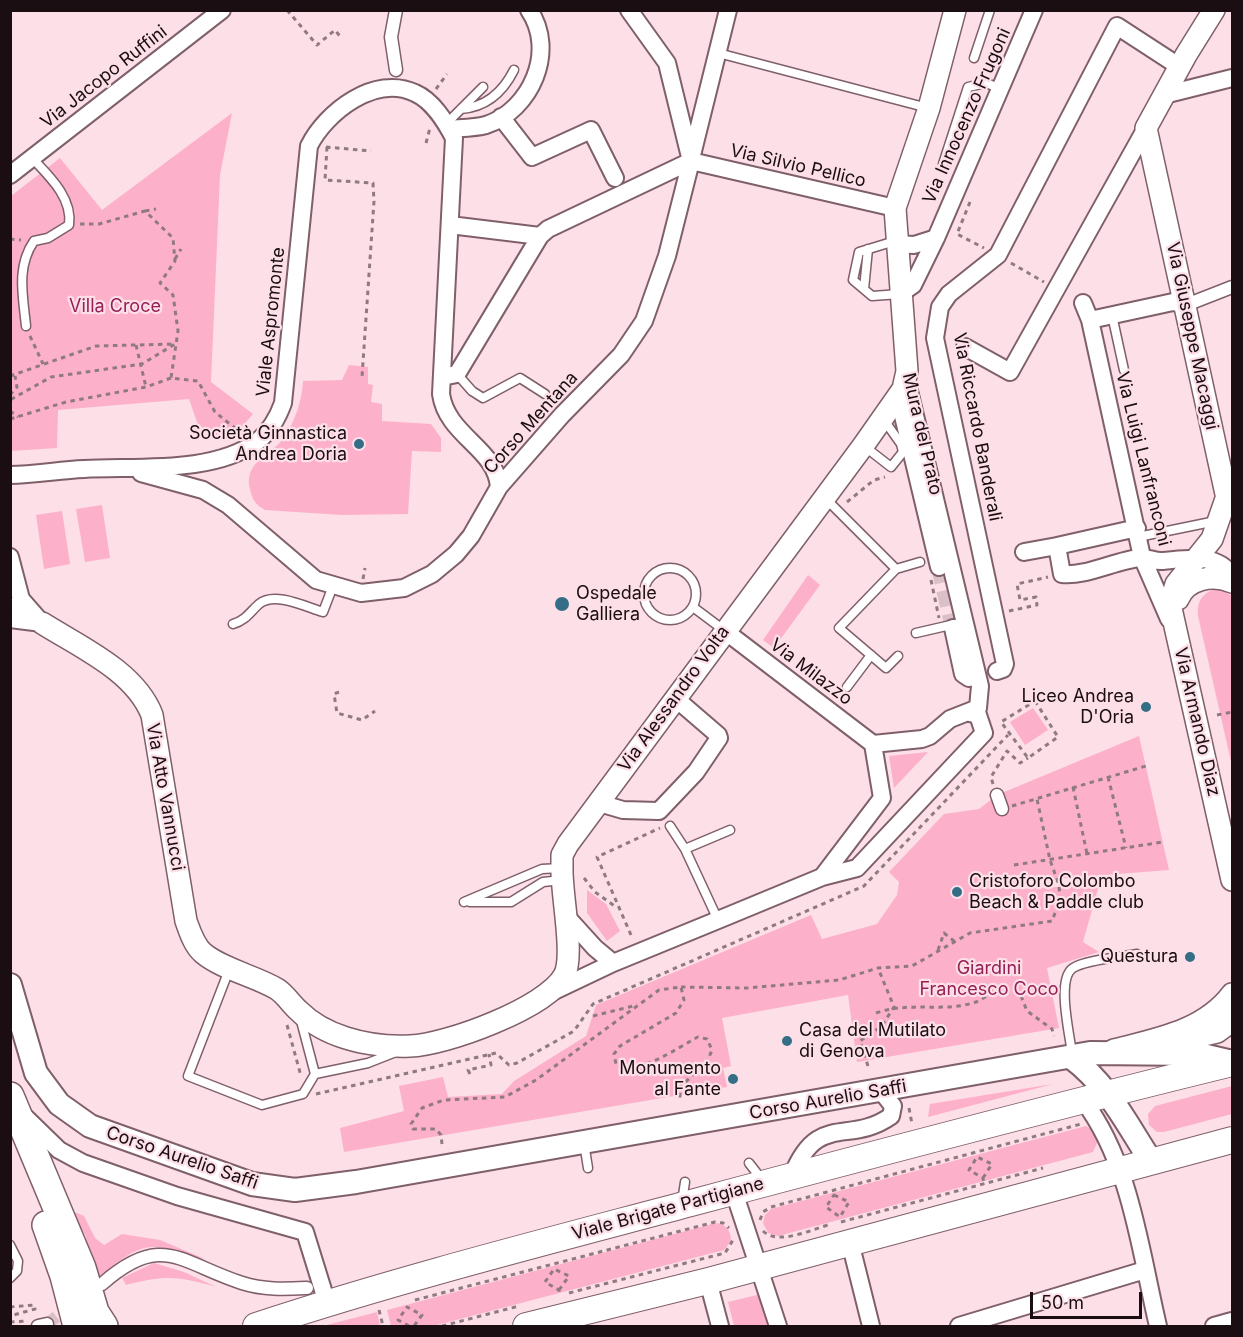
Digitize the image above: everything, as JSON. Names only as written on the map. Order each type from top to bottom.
[{"type":"highway","points":[[10,1094],[45,1178],[92,1276],[100,1304],[119,1326]]},
{"type":"highway","points":[[10,1140],[45,1222],[64,1276],[77,1326]]},
{"type":"highway","points":[[92,1276],[95,1312],[104,1326]]},
{"type":"main road","name":"Corso Aurelio Saffi","points":[[10,985],[36,1073],[59,1104],[90,1126],[252,1184],[295,1190],[584,1143],[1113,1050],[1198,1054],[1233,1063]]},
{"type":"main road","points":[[1072,1058],[1090,1071],[1109,1093],[1151,1161]]},
{"type":"main road","name":"Viale Brigate Partigiane","points":[[255,1326],[683,1194],[734,1192],[792,1176],[1085,1112],[1109,1093],[1233,1063]]},
{"type":"main road","points":[[527,1315],[708,1281],[760,1266],[846,1232],[1120,1169],[1233,1140]]},
{"type":"street","name":"Via Jacopo Ruffini","points":[[10,175],[222,10]]},
{"type":"street","points":[[396,10],[391,37],[396,70]]},
{"type":"street","points":[[442,127],[485,125],[501,117],[526,95],[538,70],[540,41],[529,10]]},
{"type":"street","name":"Corso Mentana","points":[[132,470],[203,490],[228,505],[316,580],[333,586],[361,593],[404,588],[432,574],[456,554],[471,536],[499,487],[562,415],[621,355],[644,321],[667,256],[691,161],[667,63],[628,10]]},
{"type":"street","points":[[499,487],[496,469],[449,419],[442,400],[450,376],[544,232],[691,161],[728,10]]},
{"type":"street","name":"Mura del Prato","points":[[955,10],[928,108],[896,208],[902,386],[958,625],[980,686],[978,708],[970,713]]},
{"type":"street","name":"Via Innocenzo Frugoni","points":[[900,294],[913,285],[936,238],[1034,10]]},
{"type":"street","name":"Via Riccardo Banderali","points":[[997,671],[1003,669],[1005,664],[935,338],[940,307],[949,294],[998,255],[1125,10]]},
{"type":"street","points":[[965,347],[1010,372],[1109,191],[1214,10]]},
{"type":"street","points":[[1117,26],[1179,67]]},
{"type":"street","points":[[1164,95],[1233,78]]},
{"type":"street","name":"Viale Aspromonte","points":[[202,462],[242,451],[260,440],[278,417],[284,403],[309,146],[318,128],[340,107],[354,99],[386,89],[404,89],[417,94],[432,107],[442,127]]},
{"type":"street","points":[[679,106],[691,105],[708,94]]},
{"type":"street","points":[[501,117],[532,157],[591,130],[615,178]]},
{"type":"street","points":[[442,127],[455,147],[450,376]]},
{"type":"street","name":"Via Giuseppe Macaggi","points":[[1146,128],[1186,305],[1226,507]]},
{"type":"street","name":"Via Silvio Pellico","points":[[691,161],[896,208]]},
{"type":"street","points":[[1121,171],[1143,164],[1157,176]]},
{"type":"street","points":[[455,223],[544,232]]},
{"type":"street","points":[[897,242],[914,245],[936,238]]},
{"type":"street","points":[[1090,320],[1173,302],[1186,305],[1233,287]]},
{"type":"street","name":"Via Luigi Lanfranconi","points":[[1083,303],[1090,320],[1142,557],[1161,561],[1197,559]]},
{"type":"street","points":[[902,386],[934,569]]},
{"type":"street","name":"Via Alessandro Volta","points":[[552,993],[565,974],[568,949],[562,855],[568,844],[863,446],[902,386]]},
{"type":"street","points":[[202,462],[197,480],[203,490]]},
{"type":"street","name":"Corso Mentana","points":[[10,475],[85,469],[132,470],[202,462]]},
{"type":"street","name":"Via Armando Diaz","points":[[1226,507],[1212,539],[1176,584],[1171,596],[1176,635],[1233,880]]},
{"type":"street","points":[[1024,552],[1137,533]]},
{"type":"street","points":[[1057,546],[1060,570],[1066,574],[1142,557]]},
{"type":"street","name":"Via Atto Vannucci","points":[[10,557],[18,609],[127,679],[146,701],[152,715],[186,921],[192,938],[203,953],[276,989],[299,1011],[328,1031],[348,1039],[408,1046],[448,1040],[500,1020],[552,993]]},
{"type":"street","name":"Via Armando Diaz","points":[[1142,557],[1176,635]]},
{"type":"street","points":[[1197,559],[1222,564],[1233,576]]},
{"type":"street","name":"Via Armando Diaz","points":[[1176,635],[1175,611],[1184,590],[1203,579],[1219,578],[1233,582]]},
{"type":"street","points":[[958,625],[963,674],[969,678]]},
{"type":"street","name":"Via Milazzo","points":[[724,631],[873,744]]},
{"type":"street","points":[[598,802],[623,810],[659,811],[696,771],[719,738],[675,698]]},
{"type":"street","points":[[552,993],[613,963],[822,878],[857,868],[984,733],[978,715],[970,713],[950,719],[930,736],[922,739],[873,744],[882,798],[822,878]]},
{"type":"street","points":[[997,795],[1002,809]]},
{"type":"street","points":[[565,915],[595,948],[613,963]]},
{"type":"street","name":"Corso Aurelio Saffi","points":[[1113,1050],[1200,1024],[1216,1014],[1233,994]]},
{"type":"street","points":[[1113,1050],[1202,1037],[1217,1032],[1233,1021]]},
{"type":"street","points":[[792,1176],[800,1156],[809,1143],[821,1137],[891,1116],[893,1106],[881,1091]]},
{"type":"street","points":[[10,1094],[24,1115],[52,1143],[83,1163],[177,1196],[305,1232],[327,1303]]},
{"type":"street","points":[[1085,1112],[1106,1134],[1120,1169],[1158,1326]]},
{"type":"street","points":[[734,1192],[778,1326]]},
{"type":"street","points":[[846,1232],[871,1326]]},
{"type":"street","points":[[92,1276],[147,1255],[164,1254],[200,1264],[240,1282],[269,1290],[306,1288]]},
{"type":"street","points":[[959,1326],[1145,1270]]},
{"type":"street","points":[[708,1281],[720,1326]]},
{"type":"street","points":[[1214,1326],[1233,1321]]},
{"type":"lane","name":"Via Innocenzo Frugoni","points":[[974,58],[990,10]]},
{"type":"lane","points":[[718,53],[928,108]]},
{"type":"lane","points":[[461,108],[474,108],[495,97],[507,83],[513,70]]},
{"type":"lane","points":[[943,164],[968,87],[986,83],[999,88]]},
{"type":"lane","points":[[442,127],[483,87]]},
{"type":"lane","points":[[26,327],[22,286],[25,255],[34,241],[48,238],[69,225],[70,215],[56,184],[32,158]]},
{"type":"lane","points":[[897,242],[859,252],[853,280],[872,296],[900,294]]},
{"type":"lane","points":[[1112,315],[1124,370]]},
{"type":"lane","points":[[450,376],[483,398],[520,378],[545,394]]},
{"type":"lane","points":[[863,446],[891,467],[899,460],[903,452],[901,444],[883,418]]},
{"type":"lane","points":[[824,496],[896,569]]},
{"type":"lane","points":[[1137,533],[1226,507]]},
{"type":"lane","points":[[898,656],[886,668],[839,628],[896,569],[920,562]]},
{"type":"lane","points":[[663,569],[683,571],[695,587],[693,607],[678,619],[667,620],[658,617],[645,601],[647,581],[663,569]]},
{"type":"lane","points":[[233,624],[243,621],[261,602],[277,598],[323,612],[333,586]]},
{"type":"lane","points":[[693,607],[724,631]]},
{"type":"lane","points":[[916,633],[958,625]]},
{"type":"lane","points":[[847,687],[871,655]]},
{"type":"lane","points":[[670,826],[685,849],[718,920]]},
{"type":"lane","points":[[685,849],[730,830]]},
{"type":"lane","points":[[542,869],[562,874],[543,882],[511,902],[464,902],[542,869]]},
{"type":"lane","points":[[1072,1058],[1070,1024],[1063,991],[1065,976],[1074,968],[1137,954]]},
{"type":"lane","points":[[230,966],[188,1076],[262,1105],[303,1094],[315,1074],[299,1011]]},
{"type":"lane","points":[[315,1074],[368,1063],[408,1046]]},
{"type":"lane","points":[[584,1143],[588,1168]]},
{"type":"lane","points":[[749,1164],[766,1183]]},
{"type":"lane","points":[[10,1245],[18,1261],[17,1272],[10,1278]]},
{"type":"path","points":[[287,10],[317,45],[335,30],[342,39]]},
{"type":"path","points":[[435,90],[447,74]]},
{"type":"path","points":[[426,144],[442,127]]},
{"type":"path","points":[[309,146],[371,151]]},
{"type":"path","points":[[327,147],[325,180],[373,183],[374,201],[362,377]]},
{"type":"path","points":[[965,198],[971,200],[957,234],[1049,284]]},
{"type":"path","points":[[69,225],[99,224],[156,208]]},
{"type":"path","points":[[145,211],[173,238],[175,261]]},
{"type":"path","points":[[171,378],[178,331],[173,295],[160,283],[181,249]]},
{"type":"path","points":[[26,327],[43,364]]},
{"type":"path","points":[[10,376],[96,346],[176,344]]},
{"type":"path","points":[[10,400],[51,377],[142,364],[176,344]]},
{"type":"path","points":[[136,345],[146,387]]},
{"type":"path","points":[[10,395],[17,387],[15,376]]},
{"type":"path","points":[[10,419],[66,402],[146,387],[171,378],[198,381],[215,412],[241,433]]},
{"type":"path","points":[[10,411],[18,417]]},
{"type":"path","points":[[847,501],[874,480],[891,474]]},
{"type":"path","points":[[363,580],[365,568]]},
{"type":"path","points":[[934,569],[939,617]]},
{"type":"path","points":[[995,613],[1037,605],[1036,597],[1020,600],[1017,584],[1048,578]]},
{"type":"path","points":[[339,692],[334,694],[337,713],[362,720],[375,711]]},
{"type":"path","points":[[997,795],[991,777],[1007,751],[1020,763],[1028,758],[1058,737],[1035,701],[1001,722],[1028,758]]},
{"type":"path","points":[[1217,715],[1233,712]]},
{"type":"path","points":[[1002,809],[1146,766]]},
{"type":"path","points":[[1108,777],[1126,848]]},
{"type":"path","points":[[1073,787],[1087,854]]},
{"type":"path","points":[[442,1144],[441,1135],[436,1129],[413,1129],[411,1124],[422,1108],[444,1100],[505,1097],[536,1080],[659,990],[681,987],[747,988],[839,980],[878,968],[912,966],[970,933],[1052,921],[1060,900],[1058,878],[1050,860],[1037,799]]},
{"type":"path","points":[[631,935],[597,857],[628,841],[670,826]]},
{"type":"path","points":[[1014,865],[1163,842]]},
{"type":"path","points":[[584,879],[595,892],[618,908]]},
{"type":"path","points":[[937,952],[944,933],[954,942]]},
{"type":"path","points":[[878,968],[894,1007]]},
{"type":"path","points":[[680,1100],[680,1087],[707,1062],[712,1050],[707,1039],[698,1037],[648,1064],[627,1068],[616,1064],[614,1054],[620,1046],[676,1013],[684,1000],[681,987]]},
{"type":"path","points":[[876,1013],[894,1007],[976,1002],[997,990]]},
{"type":"path","points":[[1021,996],[1027,1011],[1052,1029],[1054,1036]]},
{"type":"path","points":[[592,1016],[639,1005]]},
{"type":"path","points":[[868,1066],[860,1041],[881,1027],[894,1007]]},
{"type":"path","points":[[470,1074],[468,1070],[491,1065],[489,1054]]},
{"type":"path","points":[[908,1103],[912,1124]]},
{"type":"path","points":[[831,1224],[773,1238],[762,1229],[760,1221],[763,1212],[771,1207],[976,1152],[1085,1112]]},
{"type":"path","points":[[976,1152],[977,1157],[969,1170],[983,1179]]},
{"type":"path","points":[[977,1157],[992,1164],[983,1179],[984,1184]]},
{"type":"path","points":[[846,1232],[984,1184],[1053,1166]]},
{"type":"path","points":[[834,1195],[849,1202],[840,1217],[826,1208],[834,1195]]},
{"type":"path","points":[[409,1326],[398,1320],[407,1307],[405,1303],[553,1267],[715,1222],[723,1223],[732,1234],[731,1245],[725,1253],[550,1298]]},
{"type":"path","points":[[553,1267],[569,1276],[559,1290]]},
{"type":"path","points":[[553,1267],[545,1281],[559,1290],[561,1295]]},
{"type":"path","points":[[10,1307],[34,1305],[35,1308],[10,1316]]},
{"type":"path","points":[[368,1312],[388,1307]]},
{"type":"path","points":[[407,1307],[422,1315],[414,1326]]},
{"type":"path","points":[[379,1310],[383,1326]]},
{"type":"path","points":[[442,1326],[527,1315]]},
{"type":"green space","name":"Villa Croce","points":[[232,113],[220,175],[211,382],[253,414],[239,430],[222,439],[198,425],[189,399],[58,410],[57,448],[11,451],[11,196],[60,158],[102,210]]},
{"type":"green space","name":"Società Ginnastica Andrea Doria","points":[[349,365],[368,367],[368,384],[373,385],[371,402],[382,404],[382,421],[431,424],[441,438],[441,452],[412,451],[408,514],[342,515],[265,510],[257,504],[250,489],[249,480],[254,465],[284,438],[295,418],[303,381],[342,380]]},
{"type":"green space","points":[[102,505],[110,558],[85,562],[76,509]]},
{"type":"green space","points":[[62,511],[70,564],[44,569],[36,515]]},
{"type":"green space","points":[[808,575],[820,585],[774,648],[763,640]]},
{"type":"green space","points":[[1215,589],[1232,596],[1232,766],[1198,616],[1201,599],[1206,593]]},
{"type":"green space","points":[[1033,708],[1048,730],[1025,745],[1010,722]]},
{"type":"green space","name":"Giardini Francesco Coco","points":[[1139,736],[1169,870],[1015,882],[1016,889],[1099,885],[1083,942],[1099,952],[1047,968],[1059,1028],[857,1062],[848,995],[722,1018],[731,1066],[723,1068],[727,1087],[344,1152],[340,1128],[404,1111],[399,1086],[443,1077],[448,1097],[502,1094],[514,1081],[586,1036],[596,1005],[811,915],[822,939],[877,924],[897,895],[899,882],[889,872],[944,814],[979,809],[997,795]]},
{"type":"green space","points":[[928,752],[894,788],[889,756]]},
{"type":"green space","points":[[587,890],[606,904],[620,931],[607,941],[587,913]]},
{"type":"green space","points":[[1053,1084],[928,1117],[930,1104]]},
{"type":"green space","points":[[1232,1086],[1232,1114],[1164,1132],[1157,1132],[1149,1125],[1148,1114],[1155,1106]]},
{"type":"green space","points":[[1086,1126],[1094,1131],[1098,1141],[1093,1152],[778,1236],[768,1233],[763,1223],[765,1215],[771,1209]]},
{"type":"green space","points":[[67,1209],[84,1216],[95,1238],[104,1245],[122,1234],[160,1240],[205,1259],[166,1248],[145,1248],[129,1254],[96,1281],[87,1258],[86,1236]]},
{"type":"green space","points":[[716,1223],[725,1226],[730,1234],[731,1241],[724,1250],[433,1326],[391,1326],[387,1310]]},
{"type":"green space","points":[[154,1263],[184,1272],[216,1287],[171,1278],[126,1285],[122,1278]]},
{"type":"green space","points":[[761,1294],[769,1326],[734,1326],[728,1302]]},
{"type":"green space","points":[[377,1312],[380,1326],[323,1326]]},
{"type":"tunnel","points":[[939,567],[953,628]]},
{"type":"tunnel","points":[[47,1324],[72,1305]]},
{"type":"place","name":"Società Ginnastica Andrea Doria","points":[[359,444]]},
{"type":"place","name":"Ospedale Galliera","points":[[562,604]]},
{"type":"place","name":"Liceo Andrea D'Oria","points":[[1146,707]]},
{"type":"place","name":"Cristoforo Colombo Beach & Paddle club","points":[[957,892]]},
{"type":"place","name":"Questura","points":[[1190,957]]},
{"type":"place","name":"Casa del Mutilato di Genova","points":[[787,1041]]},
{"type":"place","name":"Monumento al Fante","points":[[733,1079]]}]
